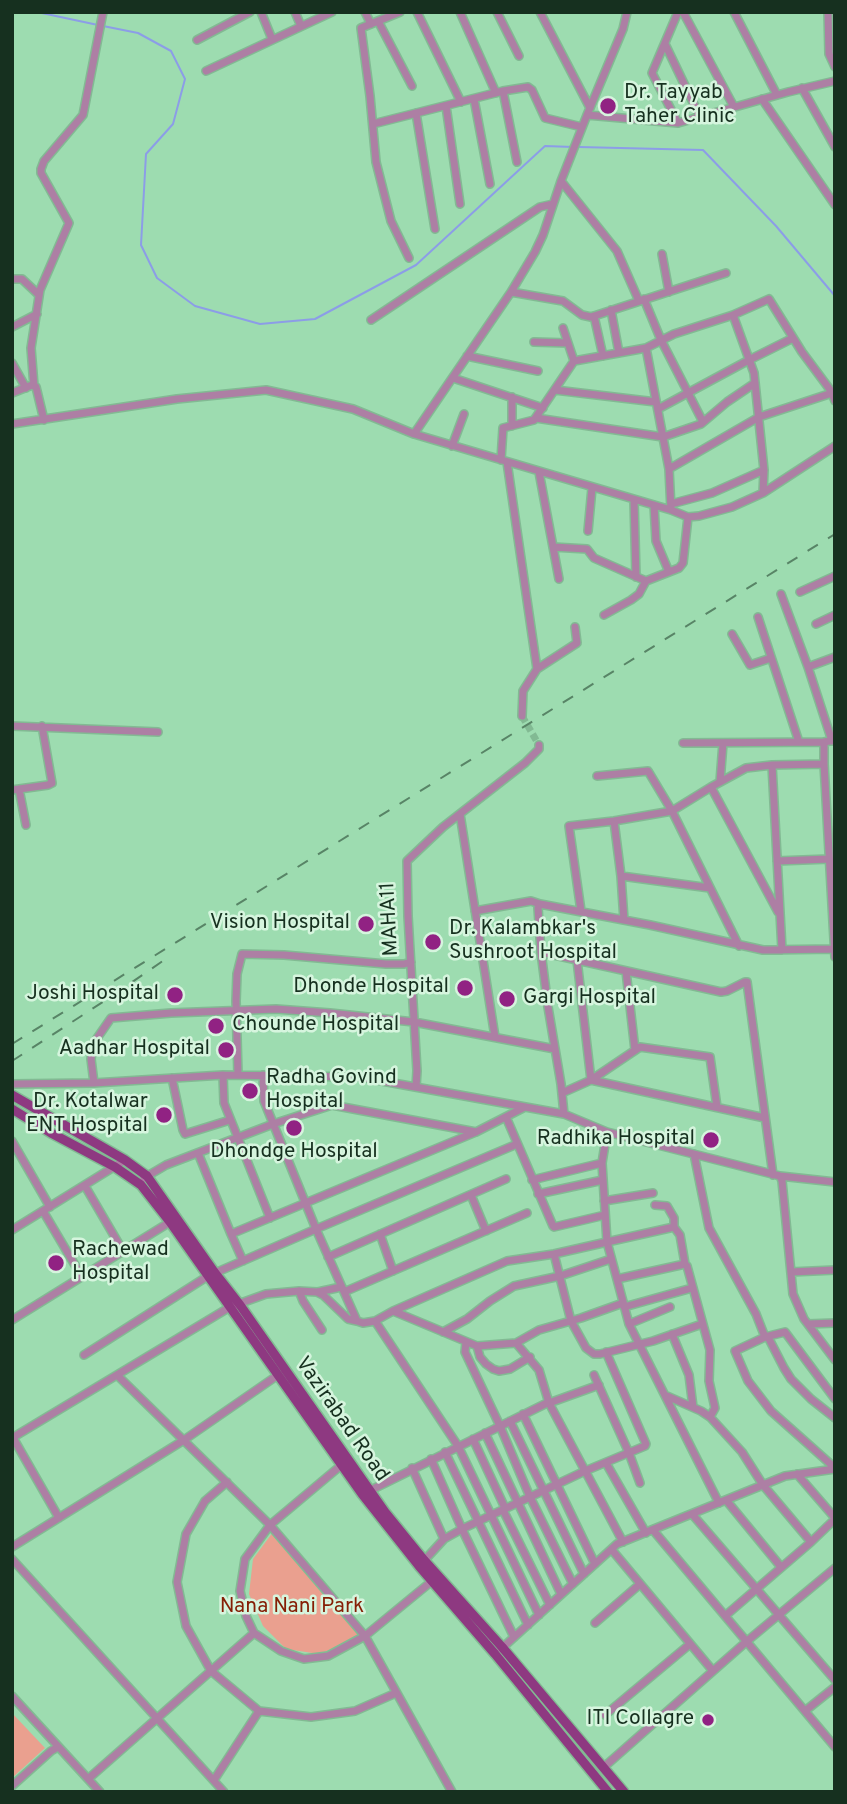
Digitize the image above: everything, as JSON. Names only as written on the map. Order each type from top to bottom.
[{"type":"main road","name":"Vazirabad Road","points":[[12,1095],[125,1160],[147,1176],[212,1275]]},
{"type":"main road","name":"Vazirabad Road","points":[[12,1109],[138,1182],[235,1306],[345,1462],[362,1494],[624,1792]]},
{"type":"main road","name":"Vazirabad Road","points":[[235,1306],[278,1375],[369,1491],[422,1563],[432,1581],[499,1651],[608,1792]]},
{"type":"street","points":[[30,387],[31,352],[41,286],[69,223],[41,169],[44,161],[81,118],[103,12]]},
{"type":"street","points":[[197,40],[250,12]]},
{"type":"street","points":[[261,12],[272,39]]},
{"type":"street","points":[[296,12],[302,26]]},
{"type":"street","points":[[206,71],[331,12]]},
{"type":"street","points":[[365,12],[412,86]]},
{"type":"street","points":[[400,12],[361,28],[376,162],[391,221],[409,258]]},
{"type":"street","points":[[418,12],[461,102]]},
{"type":"street","points":[[460,12],[500,92],[517,162]]},
{"type":"street","points":[[498,12],[519,56]]},
{"type":"street","points":[[540,12],[588,111]]},
{"type":"street","points":[[678,123],[653,75],[681,12]]},
{"type":"street","points":[[681,12],[734,107]]},
{"type":"street","points":[[734,12],[777,95]]},
{"type":"street","points":[[828,12],[829,54],[835,67]]},
{"type":"street","points":[[414,435],[535,252],[588,111],[629,13]]},
{"type":"street","points":[[665,44],[700,117]]},
{"type":"street","points":[[588,111],[678,123],[835,81]]},
{"type":"street","points":[[373,124],[500,92],[530,88],[545,118],[582,127]]},
{"type":"street","points":[[802,88],[835,147]]},
{"type":"street","points":[[474,99],[490,184]]},
{"type":"street","points":[[762,99],[835,205]]},
{"type":"street","points":[[446,106],[460,204]]},
{"type":"street","points":[[416,113],[435,229]]},
{"type":"street","points":[[561,181],[617,251],[703,422]]},
{"type":"street","points":[[371,320],[540,207],[553,204]]},
{"type":"street","points":[[662,254],[669,292]]},
{"type":"street","points":[[511,292],[563,301],[586,317],[726,273]]},
{"type":"street","points":[[12,279],[22,279],[39,295]]},
{"type":"street","points":[[537,670],[504,461],[503,428],[534,421],[574,361],[646,348],[674,334],[733,315],[769,299],[833,397],[759,417],[669,469]]},
{"type":"street","points":[[611,310],[619,353]]},
{"type":"street","points":[[12,327],[37,314]]},
{"type":"street","points":[[733,315],[754,373],[764,470],[763,492]]},
{"type":"street","points":[[594,316],[603,356]]},
{"type":"street","points":[[564,328],[574,361]]},
{"type":"street","points":[[555,390],[657,406],[793,338]]},
{"type":"street","points":[[534,342],[568,343]]},
{"type":"street","points":[[646,348],[669,469],[671,507]]},
{"type":"street","points":[[467,356],[538,371]]},
{"type":"street","points":[[12,363],[30,387]]},
{"type":"street","points":[[453,378],[543,408]]},
{"type":"street","points":[[536,418],[663,437],[703,422],[755,383]]},
{"type":"street","points":[[12,393],[30,387],[36,388],[44,420]]},
{"type":"street","points":[[12,424],[177,399],[267,390],[353,409],[414,435],[592,488],[671,507],[688,517],[732,507],[763,492],[835,446]]},
{"type":"street","points":[[512,397],[512,426]]},
{"type":"street","points":[[452,446],[464,414]]},
{"type":"street","points":[[671,507],[764,470]]},
{"type":"street","points":[[538,472],[559,579]]},
{"type":"street","points":[[589,531],[592,488]]},
{"type":"street","points":[[634,499],[636,577]]},
{"type":"street","points":[[654,505],[657,543],[669,572]]},
{"type":"street","points":[[604,615],[639,594],[646,582],[683,564],[688,517]]},
{"type":"street","points":[[553,547],[587,549],[594,558],[646,582]]},
{"type":"street","points":[[800,592],[835,576]]},
{"type":"street","points":[[781,594],[808,667],[830,741],[824,764],[835,957]]},
{"type":"street","points":[[816,624],[835,615]]},
{"type":"street","points":[[758,617],[799,742]]},
{"type":"street","points":[[522,716],[523,691],[537,670],[576,643],[575,627]]},
{"type":"street","points":[[732,634],[750,664],[771,658]]},
{"type":"street","points":[[808,667],[835,657]]},
{"type":"street","points":[[12,726],[158,732]]},
{"type":"street","points":[[26,825],[16,790],[48,785],[52,781],[43,726]]},
{"type":"street","points":[[683,744],[830,741]]},
{"type":"street","points":[[720,782],[723,743]]},
{"type":"street","name":"MAHA11","points":[[416,1087],[407,861],[460,814],[525,763],[539,749],[539,745]]},
{"type":"street","points":[[581,911],[569,826],[672,811],[746,768],[824,764]]},
{"type":"street","points":[[772,765],[782,950]]},
{"type":"street","points":[[597,776],[648,771],[652,775],[739,946]]},
{"type":"street","points":[[711,787],[780,916]]},
{"type":"street","points":[[460,814],[495,1037]]},
{"type":"street","points":[[614,821],[624,920]]},
{"type":"street","points":[[777,862],[829,859]]},
{"type":"street","points":[[621,876],[710,888]]},
{"type":"street","points":[[475,911],[533,901],[763,950],[834,949]]},
{"type":"street","points":[[540,904],[541,952],[564,1114]]},
{"type":"street","points":[[541,952],[722,992],[747,982],[765,1118],[776,1175],[782,1181],[793,1294],[808,1324],[835,1360]]},
{"type":"street","points":[[238,1075],[237,974],[242,954],[386,964],[411,962]]},
{"type":"street","points":[[578,960],[591,1080]]},
{"type":"street","points":[[626,971],[635,1050]]},
{"type":"street","points":[[94,1083],[91,1059],[93,1044],[111,1018],[171,1013],[276,1009],[330,1013],[414,1022],[555,1049]]},
{"type":"street","points":[[562,1093],[591,1080],[640,1047],[710,1057],[717,1107]]},
{"type":"street","points":[[223,1075],[223,1103],[270,1218]]},
{"type":"street","points":[[12,1084],[94,1083],[223,1075],[360,1077],[564,1114],[607,1132],[776,1175],[835,1182]]},
{"type":"street","points":[[263,1075],[264,1101],[357,1321]]},
{"type":"street","points":[[172,1078],[185,1133],[230,1120]]},
{"type":"street","points":[[591,1080],[765,1118]]},
{"type":"street","points":[[138,1182],[166,1165],[332,1105],[476,1132]]},
{"type":"street","points":[[231,1234],[476,1132],[524,1107]]},
{"type":"street","points":[[506,1117],[554,1227],[605,1215]]},
{"type":"street","points":[[607,1132],[602,1163],[607,1242],[629,1324],[722,1502],[781,1567]]},
{"type":"street","points":[[12,1141],[82,1277]]},
{"type":"street","points":[[84,1354],[212,1275],[517,1144]]},
{"type":"street","points":[[198,1153],[243,1261]]},
{"type":"street","points":[[694,1154],[709,1227],[767,1337],[791,1379],[835,1418]]},
{"type":"street","points":[[12,1230],[125,1160]]},
{"type":"street","points":[[532,1180],[602,1163]]},
{"type":"street","points":[[328,1256],[506,1179]]},
{"type":"street","points":[[538,1194],[603,1180]]},
{"type":"street","points":[[85,1185],[123,1251]]},
{"type":"street","points":[[604,1201],[653,1193]]},
{"type":"street","points":[[471,1195],[486,1231]]},
{"type":"street","points":[[655,1205],[667,1206],[674,1218],[674,1227],[680,1235],[684,1264],[687,1266],[710,1350],[709,1381],[715,1408],[710,1417]]},
{"type":"street","points":[[59,1518],[12,1437],[235,1306],[265,1294],[342,1289],[393,1271],[527,1213]]},
{"type":"street","points":[[12,1321],[170,1222]]},
{"type":"street","points":[[317,1292],[348,1318],[363,1323],[375,1321],[507,1261],[554,1254],[674,1227]]},
{"type":"street","points":[[380,1234],[393,1271]]},
{"type":"street","points":[[554,1254],[571,1321],[582,1341],[594,1354],[639,1345],[702,1324]]},
{"type":"street","points":[[443,1332],[467,1319],[514,1286],[560,1276],[611,1259]]},
{"type":"street","points":[[617,1279],[684,1264]]},
{"type":"street","points":[[791,1272],[835,1270]]},
{"type":"street","points":[[394,1311],[477,1346],[516,1343],[539,1329],[692,1288]]},
{"type":"street","points":[[299,1291],[321,1330]]},
{"type":"street","points":[[629,1324],[670,1307]]},
{"type":"street","points":[[375,1321],[458,1446],[539,1615]]},
{"type":"street","points":[[808,1324],[835,1323]]},
{"type":"street","points":[[835,1399],[785,1332],[735,1351],[748,1381],[771,1411],[835,1469]]},
{"type":"street","points":[[672,1335],[689,1375],[693,1407]]},
{"type":"street","points":[[466,1342],[465,1352],[530,1497],[573,1584]]},
{"type":"street","points":[[516,1343],[530,1357],[543,1377],[549,1403],[623,1542]]},
{"type":"street","points":[[477,1346],[480,1357],[486,1364],[499,1371],[510,1369],[530,1357]]},
{"type":"street","points":[[422,1563],[444,1539],[462,1529],[645,1446],[606,1353]]},
{"type":"street","points":[[117,1375],[270,1525],[365,1636],[452,1792]]},
{"type":"street","points":[[12,1547],[184,1440],[278,1375]]},
{"type":"street","points":[[594,1375],[640,1483]]},
{"type":"street","points":[[369,1491],[523,1414],[598,1385]]},
{"type":"street","points":[[666,1395],[710,1417],[742,1452],[764,1485],[811,1542]]},
{"type":"street","points":[[523,1414],[596,1564]]},
{"type":"street","points":[[510,1421],[584,1574]]},
{"type":"street","points":[[485,1433],[561,1594]]},
{"type":"street","points":[[473,1439],[550,1605]]},
{"type":"street","points":[[445,1452],[528,1625]]},
{"type":"street","points":[[431,1459],[514,1637]]},
{"type":"street","points":[[345,1462],[270,1525],[245,1559],[240,1591],[246,1616],[254,1633],[281,1651],[304,1659],[328,1656],[365,1636],[432,1581]]},
{"type":"street","points":[[606,1463],[650,1531],[835,1747]]},
{"type":"street","points":[[412,1468],[444,1539]]},
{"type":"street","points":[[499,1651],[617,1544],[785,1476],[835,1469]]},
{"type":"street","points":[[725,1616],[835,1519],[797,1474]]},
{"type":"street","points":[[227,1482],[205,1501],[186,1534],[177,1582],[186,1626],[211,1671],[259,1712],[311,1717],[355,1711],[396,1693]]},
{"type":"street","points":[[692,1514],[835,1680]]},
{"type":"street","points":[[612,1550],[713,1671]]},
{"type":"street","points":[[12,1559],[224,1792]]},
{"type":"street","points":[[604,1767],[746,1642],[833,1573]]},
{"type":"street","points":[[595,1623],[640,1584]]},
{"type":"street","points":[[88,1779],[254,1633]]},
{"type":"street","points":[[605,1715],[690,1644]]},
{"type":"street","points":[[805,1711],[835,1687]]},
{"type":"street","points":[[12,1696],[100,1792]]},
{"type":"street","points":[[214,1780],[259,1712]]},
{"type":"street","points":[[12,1786],[58,1747]]},
{"type":"green space","name":"Nana Nani Park","points":[[273,1532],[360,1634],[319,1654],[286,1649],[263,1626],[249,1594],[253,1559]]},
{"type":"green space","points":[[12,1713],[45,1748],[12,1778]]},
{"type":"waterway","points":[[37,12],[98,25]]},
{"type":"waterway","points":[[103,26],[138,33],[171,51],[185,79],[173,124],[146,154],[141,245],[157,278],[195,306],[260,324],[315,319],[416,265],[545,146],[573,147]]},
{"type":"waterway","points":[[579,147],[703,150],[776,226],[835,296]]},
{"type":"tunnel","points":[[522,716],[539,745]]},
{"type":"railway","points":[[12,1044],[835,534]]},
{"type":"railway","points":[[12,1061],[170,956]]},
{"type":"place","name":"Dr. Tayyab Taher Clinic","points":[[608,106]]},
{"type":"place","name":"Vision Hospital","points":[[366,924]]},
{"type":"place","name":"Dr. Kalambkar's Sushroot Hospital","points":[[433,942]]},
{"type":"place","name":"Dhonde Hospital","points":[[465,988]]},
{"type":"place","name":"Joshi Hospital","points":[[175,995]]},
{"type":"place","name":"Gargi Hospital","points":[[507,999]]},
{"type":"place","name":"Chounde Hospital","points":[[216,1026]]},
{"type":"place","name":"Aadhar Hospital","points":[[226,1050]]},
{"type":"place","name":"Radha Govind Hospital","points":[[250,1091]]},
{"type":"place","name":"Dr. Kotalwar ENT Hospital","points":[[164,1115]]},
{"type":"place","name":"Dhondge Hospital","points":[[294,1128]]},
{"type":"place","name":"Radhika Hospital","points":[[711,1140]]},
{"type":"place","name":"Rachewad Hospital","points":[[56,1263]]},
{"type":"place","name":"ITI Collagre","points":[[708,1720]]}]
